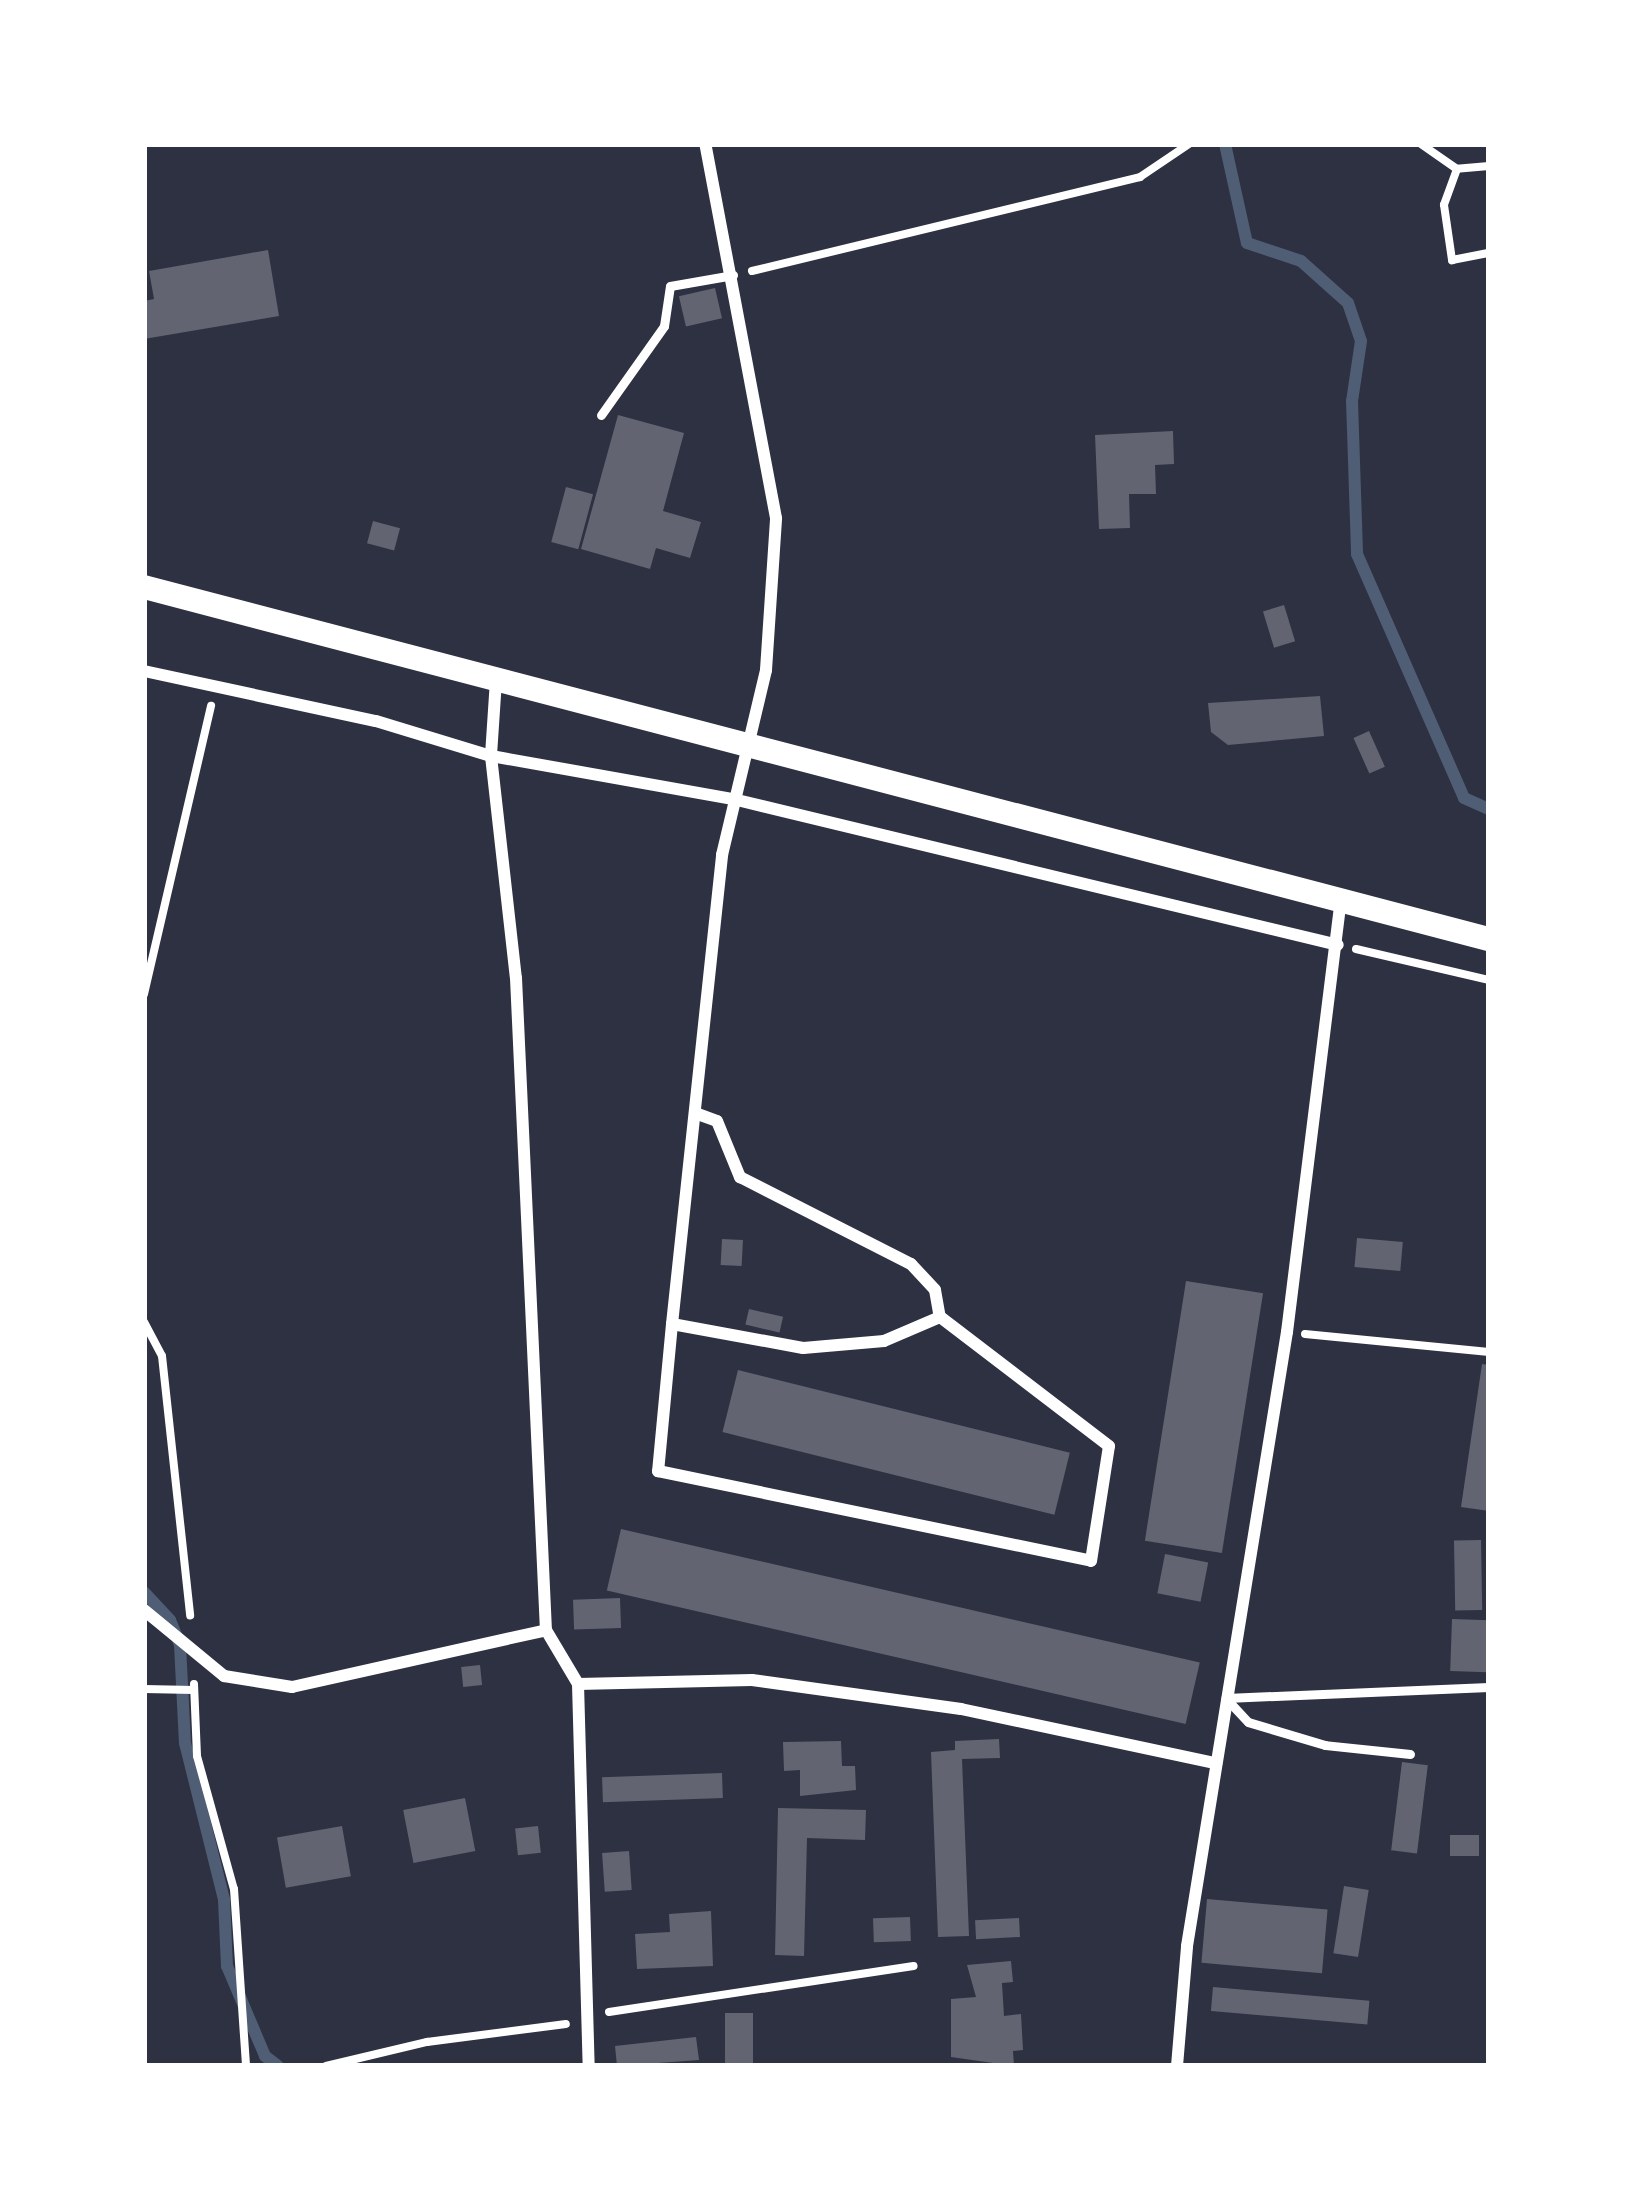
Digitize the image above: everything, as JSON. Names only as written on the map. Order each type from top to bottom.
[{"type":"main road","points":[[144,587],[496,673],[1489,939]]},
{"type":"street","points":[[695,1113],[716,1121],[740,1177],[911,1264],[935,1290],[940,1317],[1109,1446],[1090,1561],[658,1471],[695,1113],[733,799],[766,670],[776,518],[705,144]]},
{"type":"street","points":[[144,670],[376,721],[490,756],[733,799],[1338,945]]},
{"type":"street","points":[[496,673],[490,756],[517,978],[546,1630],[578,1684],[589,2066]]},
{"type":"street","points":[[1177,2066],[1216,1763],[1287,1332],[1341,901]]},
{"type":"street","points":[[672,1324],[803,1348],[884,1341],[940,1317]]},
{"type":"street","points":[[144,1610],[194,1659],[224,1676],[292,1687],[546,1630]]},
{"type":"street","points":[[578,1684],[752,1680],[961,1709],[1216,1763]]},
{"type":"lane","points":[[601,415],[664,326],[670,286],[733,275]]},
{"type":"lane","points":[[1226,1698],[1489,1687]]},
{"type":"lane","points":[[1226,1698],[1248,1722],[1325,1745],[1411,1754]]},
{"type":"path","points":[[733,275],[1140,177],[1189,144]]},
{"type":"path","points":[[1421,144],[1457,169],[1489,166]]},
{"type":"path","points":[[1457,169],[1444,205],[1452,260],[1489,253]]},
{"type":"path","points":[[144,994],[216,687]]},
{"type":"path","points":[[1338,945],[1489,980]]},
{"type":"path","points":[[1287,1332],[1489,1352]]},
{"type":"path","points":[[144,1689],[194,1690]]},
{"type":"path","points":[[326,2066],[427,2042],[586,2021],[617,2009],[914,1966]]},
{"type":"building","points":[[268,250],[279,316],[144,339],[144,301],[154,299],[149,271]]},
{"type":"building","points":[[715,288],[722,318],[686,327],[679,296]]},
{"type":"building","points":[[618,415],[684,433],[663,511],[701,522],[690,558],[656,548],[650,569],[581,549]]},
{"type":"building","points":[[1173,431],[1174,464],[1155,465],[1156,494],[1129,494],[1130,528],[1099,529],[1095,435]]},
{"type":"building","points":[[566,487],[593,494],[578,549],[551,542]]},
{"type":"building","points":[[373,521],[400,528],[394,550],[367,543]]},
{"type":"building","points":[[1284,605],[1295,641],[1274,648],[1263,611]]},
{"type":"building","points":[[1320,696],[1324,736],[1228,745],[1211,732],[1208,703]]},
{"type":"building","points":[[1369,731],[1385,767],[1369,774],[1353,738]]},
{"type":"building","points":[[1357,1238],[1403,1242],[1400,1271],[1354,1267]]},
{"type":"building","points":[[722,1239],[743,1240],[742,1266],[721,1265]]},
{"type":"building","points":[[1186,1281],[1263,1293],[1222,1553],[1145,1541]]},
{"type":"building","points":[[749,1309],[783,1317],[780,1332],[745,1325]]},
{"type":"building","points":[[1482,1364],[1489,1365],[1489,1511],[1461,1507]]},
{"type":"building","points":[[738,1370],[1070,1453],[1054,1515],[723,1432]]},
{"type":"building","points":[[621,1529],[1200,1663],[1186,1724],[607,1590]]},
{"type":"building","points":[[1454,1540],[1481,1540],[1482,1610],[1455,1610]]},
{"type":"building","points":[[1165,1554],[1208,1562],[1201,1602],[1157,1593]]},
{"type":"building","points":[[620,1598],[621,1628],[574,1630],[573,1600]]},
{"type":"building","points":[[1452,1619],[1489,1620],[1487,1672],[1450,1671]]},
{"type":"building","points":[[480,1665],[482,1685],[463,1687],[461,1667]]},
{"type":"building","points":[[999,1739],[1000,1758],[962,1759],[969,1936],[938,1937],[931,1752],[955,1750],[955,1741]]},
{"type":"building","points":[[841,1741],[842,1766],[855,1766],[856,1790],[800,1796],[800,1770],[784,1771],[783,1742]]},
{"type":"building","points":[[1402,1762],[1428,1765],[1417,1854],[1391,1850]]},
{"type":"building","points":[[722,1773],[723,1798],[603,1802],[602,1777]]},
{"type":"building","points":[[465,1798],[475,1851],[413,1863],[403,1810]]},
{"type":"building","points":[[778,1808],[866,1810],[865,1840],[807,1838],[804,1956],[775,1955]]},
{"type":"building","points":[[342,1826],[351,1876],[286,1888],[277,1837]]},
{"type":"building","points":[[538,1826],[541,1853],[518,1855],[515,1828]]},
{"type":"building","points":[[1450,1835],[1479,1835],[1479,1856],[1450,1856]]},
{"type":"building","points":[[629,1851],[632,1890],[605,1892],[602,1853]]},
{"type":"building","points":[[1344,1886],[1369,1890],[1358,1957],[1333,1953]]},
{"type":"building","points":[[1207,1899],[1328,1910],[1322,1973],[1201,1963]]},
{"type":"building","points":[[711,1911],[713,1966],[637,1969],[635,1934],[670,1932],[669,1914]]},
{"type":"building","points":[[910,1917],[911,1941],[874,1942],[873,1918]]},
{"type":"building","points":[[1019,1918],[1020,1937],[976,1939],[975,1920]]},
{"type":"building","points":[[1011,1961],[1013,1982],[1002,1983],[1004,2016],[1021,2014],[1023,2050],[1013,2051],[1014,2066],[951,2057],[951,1999],[976,1997],[967,1965]]},
{"type":"building","points":[[1213,1987],[1369,2001],[1367,2025],[1211,2011]]},
{"type":"building","points":[[725,2013],[753,2013],[753,2066],[725,2066]]},
{"type":"building","points":[[696,2037],[699,2060],[617,2066],[615,2046]]},
{"type":"waterway","points":[[1225,144],[1247,243],[1301,261],[1348,303],[1361,341],[1352,401],[1357,554],[1464,798],[1489,809]]},
{"type":"waterway","points":[[144,1592],[170,1620],[180,1645],[185,1743],[224,1900],[227,1966],[265,2056],[278,2066]]}]
